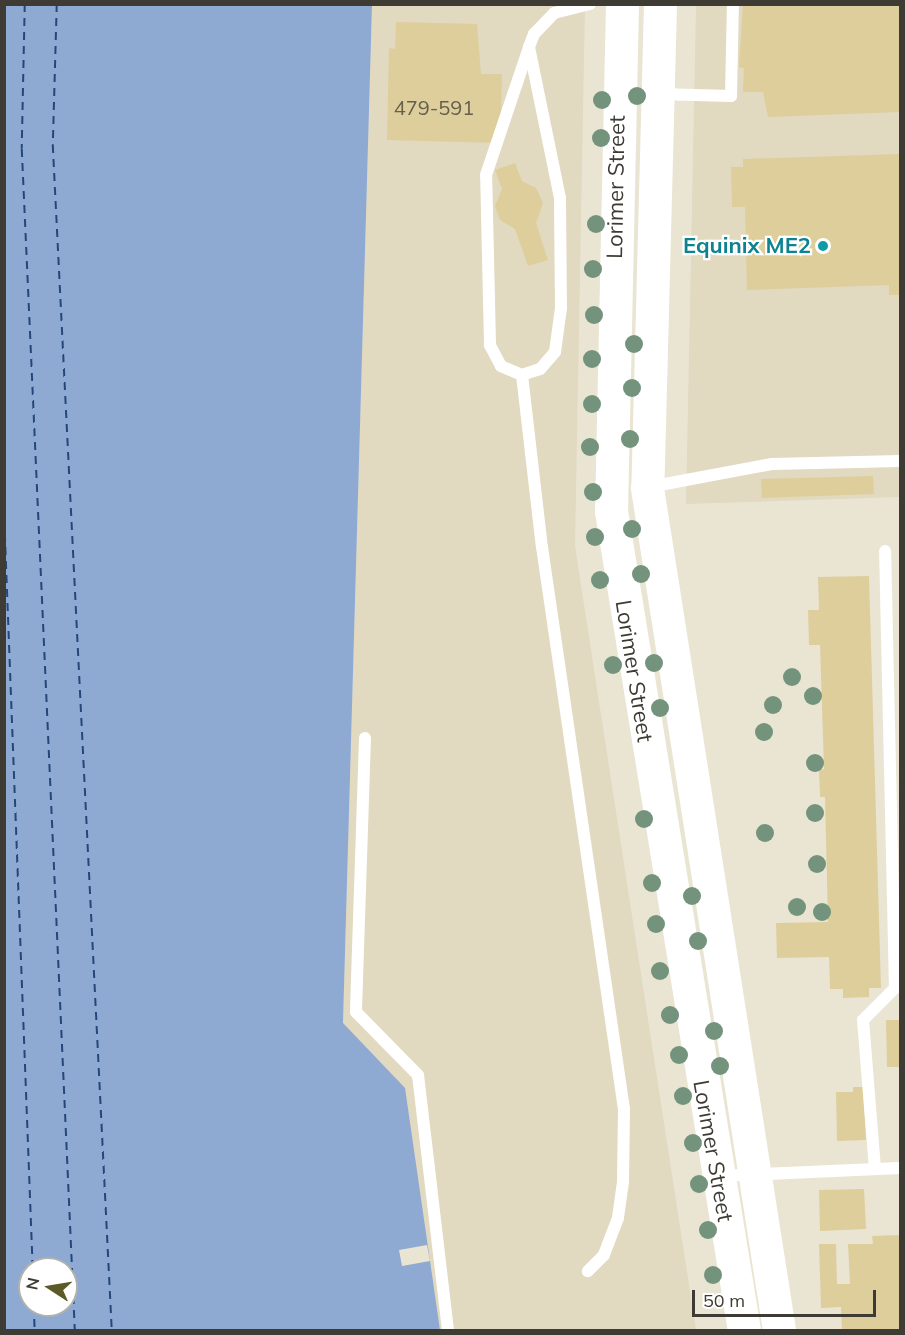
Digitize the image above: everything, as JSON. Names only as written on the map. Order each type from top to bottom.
[{"type":"main road","name":"Lorimer Street","points":[[621,4],[611,511],[659,823],[744,1330]]},
{"type":"main road","name":"Lorimer Street","points":[[660,5],[647,488],[696,817],[779,1330]]},
{"type":"main road","points":[[659,823],[696,817]]},
{"type":"lane","points":[[621,4],[641,5]]},
{"type":"lane","points":[[657,93],[731,96],[733,4]]},
{"type":"lane","points":[[529,47],[560,198],[561,308],[555,352],[540,369],[522,375],[501,366],[490,345],[486,175],[529,47],[546,19],[563,8],[580,5]]},
{"type":"lane","points":[[650,5],[660,5]]},
{"type":"lane","points":[[522,375],[542,547],[624,1109],[623,1182],[618,1218],[604,1255],[588,1272]]},
{"type":"lane","points":[[647,488],[687,483],[772,464],[900,461]]},
{"type":"lane","points":[[875,1168],[863,1020],[895,988],[885,551]]},
{"type":"lane","points":[[365,738],[356,1012],[418,1075],[448,1330]]},
{"type":"lane","points":[[717,1176],[900,1168]]},
{"type":"shaded area","points":[[372,5],[585,5],[575,546],[696,1330],[440,1330],[427,1245],[343,1024]]},
{"type":"shaded area","points":[[696,5],[900,5],[900,497],[686,504]]},
{"type":"water","points":[[5,5],[372,5],[343,1023],[405,1088],[440,1330],[5,1330]]},
{"type":"pier","points":[[427,1245],[430,1261],[402,1266],[399,1250]]},
{"type":"building","points":[[743,5],[900,5],[900,112],[768,117],[763,92],[743,92],[744,68],[739,67]]},
{"type":"building","points":[[396,22],[477,24],[481,74],[502,74],[500,143],[387,140],[389,48],[395,49]]},
{"type":"building","name":"Equinix ME2","points":[[900,154],[900,295],[889,295],[889,285],[747,290],[745,207],[732,207],[731,167],[743,167],[743,159]]},
{"type":"building","points":[[515,163],[522,181],[536,188],[543,203],[536,223],[548,260],[528,266],[515,229],[500,220],[495,206],[502,189],[495,170]]},
{"type":"building","points":[[873,476],[874,494],[762,498],[761,479]]},
{"type":"building","points":[[869,576],[881,988],[869,988],[869,997],[843,998],[843,989],[830,989],[829,957],[777,958],[776,923],[828,922],[825,797],[820,797],[819,770],[824,769],[820,645],[809,645],[808,610],[819,610],[818,577]]},
{"type":"building","points":[[886,1020],[900,1020],[900,1067],[887,1067]]},
{"type":"building","points":[[853,1087],[863,1087],[866,1140],[837,1141],[836,1092],[853,1092]]},
{"type":"building","points":[[864,1189],[866,1229],[820,1231],[819,1190]]},
{"type":"building","points":[[900,1235],[900,1330],[842,1330],[841,1307],[821,1308],[819,1244],[836,1244],[837,1284],[850,1284],[848,1244],[873,1244],[872,1236]]},
{"type":"ferry route","points":[[25,4],[22,149],[75,1330]]},
{"type":"ferry route","points":[[57,4],[53,145],[112,1330]]},
{"type":"ferry route","points":[[4,505],[33,1257]]},
{"type":"ferry route","points":[[34,1317],[35,1330]]},
{"type":"place","name":"Equinix ME2","points":[[823,246]]}]
